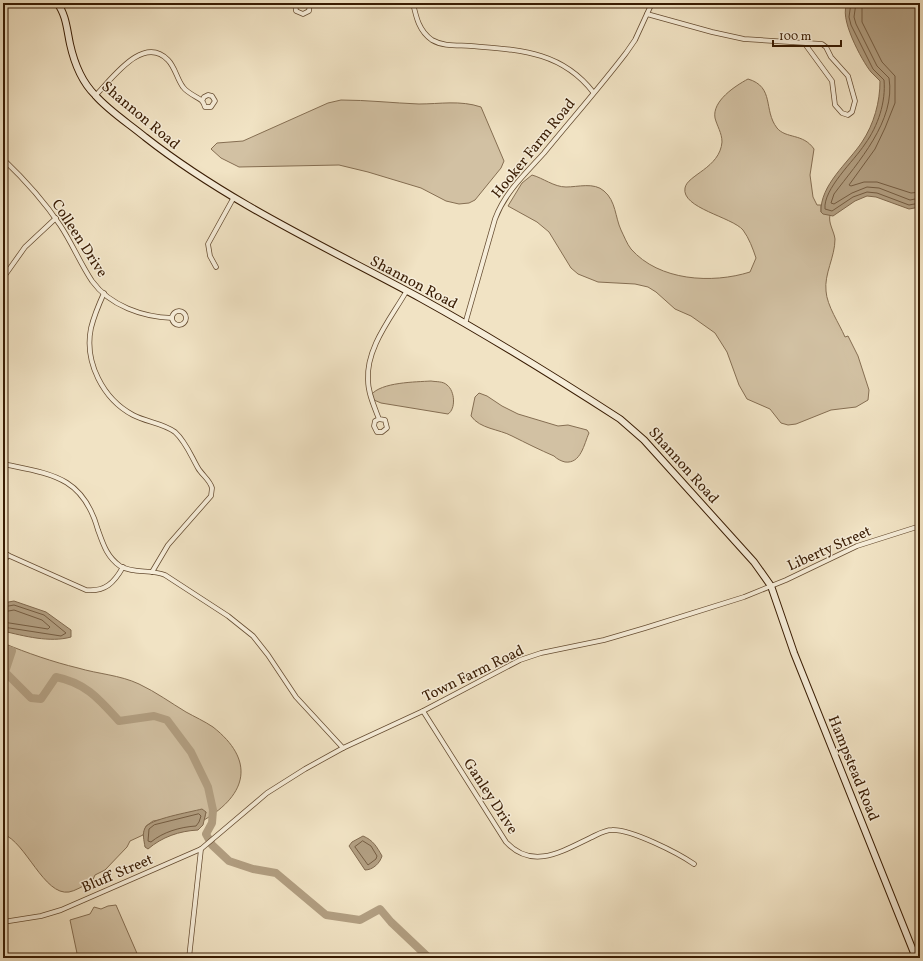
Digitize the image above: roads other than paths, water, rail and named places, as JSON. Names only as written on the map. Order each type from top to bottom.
[{"type":"street","points":[[295,3],[296,11],[303,14],[309,11],[310,3]]},
{"type":"street","points":[[412,3],[420,27],[427,36],[436,42],[448,45],[516,50],[542,55],[556,61],[574,73],[593,92]]},
{"type":"street","name":"Hooker Farm Road","points":[[465,324],[495,219],[501,204],[518,181],[544,153],[632,44],[652,3]]},
{"type":"street","name":"Shannon Road","points":[[61,4],[77,66],[95,96],[168,155],[203,180],[465,324],[602,407],[628,425],[644,440],[754,562],[771,586]]},
{"type":"street","points":[[647,14],[712,32],[744,38],[799,42],[805,44],[817,43],[826,47],[831,57],[845,71],[851,81],[854,96],[854,107],[852,112],[848,115],[842,113],[835,105],[832,81],[805,44]]},
{"type":"street","points":[[95,96],[132,58],[143,52],[152,52],[167,59],[183,87],[191,95],[202,101]]},
{"type":"street","name":"Colleen Drive","points":[[4,162],[56,218],[90,277],[104,293],[135,311],[150,316],[172,318]]},
{"type":"street","points":[[216,267],[210,256],[208,244],[234,197]]},
{"type":"street","points":[[3,278],[25,247],[56,218]]},
{"type":"street","points":[[379,419],[368,381],[369,364],[379,339],[406,292]]},
{"type":"street","points":[[104,293],[94,319],[90,335],[92,361],[100,382],[112,399],[127,412],[176,433],[185,444],[202,473],[210,482],[212,491],[204,505],[168,545],[152,572]]},
{"type":"street","points":[[3,464],[54,475],[77,490],[92,510],[105,550],[116,563],[123,567],[152,572],[169,577],[228,616],[247,631],[268,655],[296,697],[343,748]]},
{"type":"street","name":"Liberty Street","points":[[771,586],[852,548],[920,526]]},
{"type":"street","points":[[3,563],[5,554],[86,590],[99,590],[110,586],[123,567]]},
{"type":"street","name":"Town Farm Road","points":[[231,824],[276,787],[343,748],[423,711],[520,660],[541,653],[590,643],[645,628],[771,586]]},
{"type":"street","name":"Hampstead Road","points":[[771,586],[796,659],[916,958]]},
{"type":"street","name":"Ganley Drive","points":[[423,711],[506,842],[518,852],[538,857],[549,856],[564,851],[604,831],[620,830],[633,834],[694,864]]},
{"type":"street","name":"Bluff Street","points":[[3,922],[41,916],[61,910],[201,849],[231,824]]},
{"type":"street","points":[[189,958],[201,849]]},
{"type":"water","points":[[848,3],[920,3],[920,207],[909,209],[876,197],[867,196],[855,201],[833,216],[823,214],[821,212],[822,202],[830,184],[862,142],[870,128],[876,113],[879,97],[880,81],[871,72],[862,58],[848,27],[845,9]]},
{"type":"water","points":[[14,601],[46,612],[71,630],[71,637],[63,639],[46,639],[28,637],[3,631],[3,603]]},
{"type":"water","points":[[202,809],[206,812],[203,825],[198,830],[178,833],[159,841],[148,849],[145,847],[144,833],[145,828],[148,825],[162,819]]},
{"type":"water","points":[[363,836],[372,842],[382,856],[376,866],[365,870],[349,846],[352,842]]},
{"type":"waterway","points":[[3,649],[12,651],[5,672],[31,698],[41,699],[56,677],[76,683],[84,688],[98,699],[119,721],[154,716],[167,720],[191,752],[208,787],[213,810],[212,823],[206,834],[212,845],[229,861],[253,869],[276,873],[326,915],[360,920],[380,909],[391,922],[429,958]]}]
